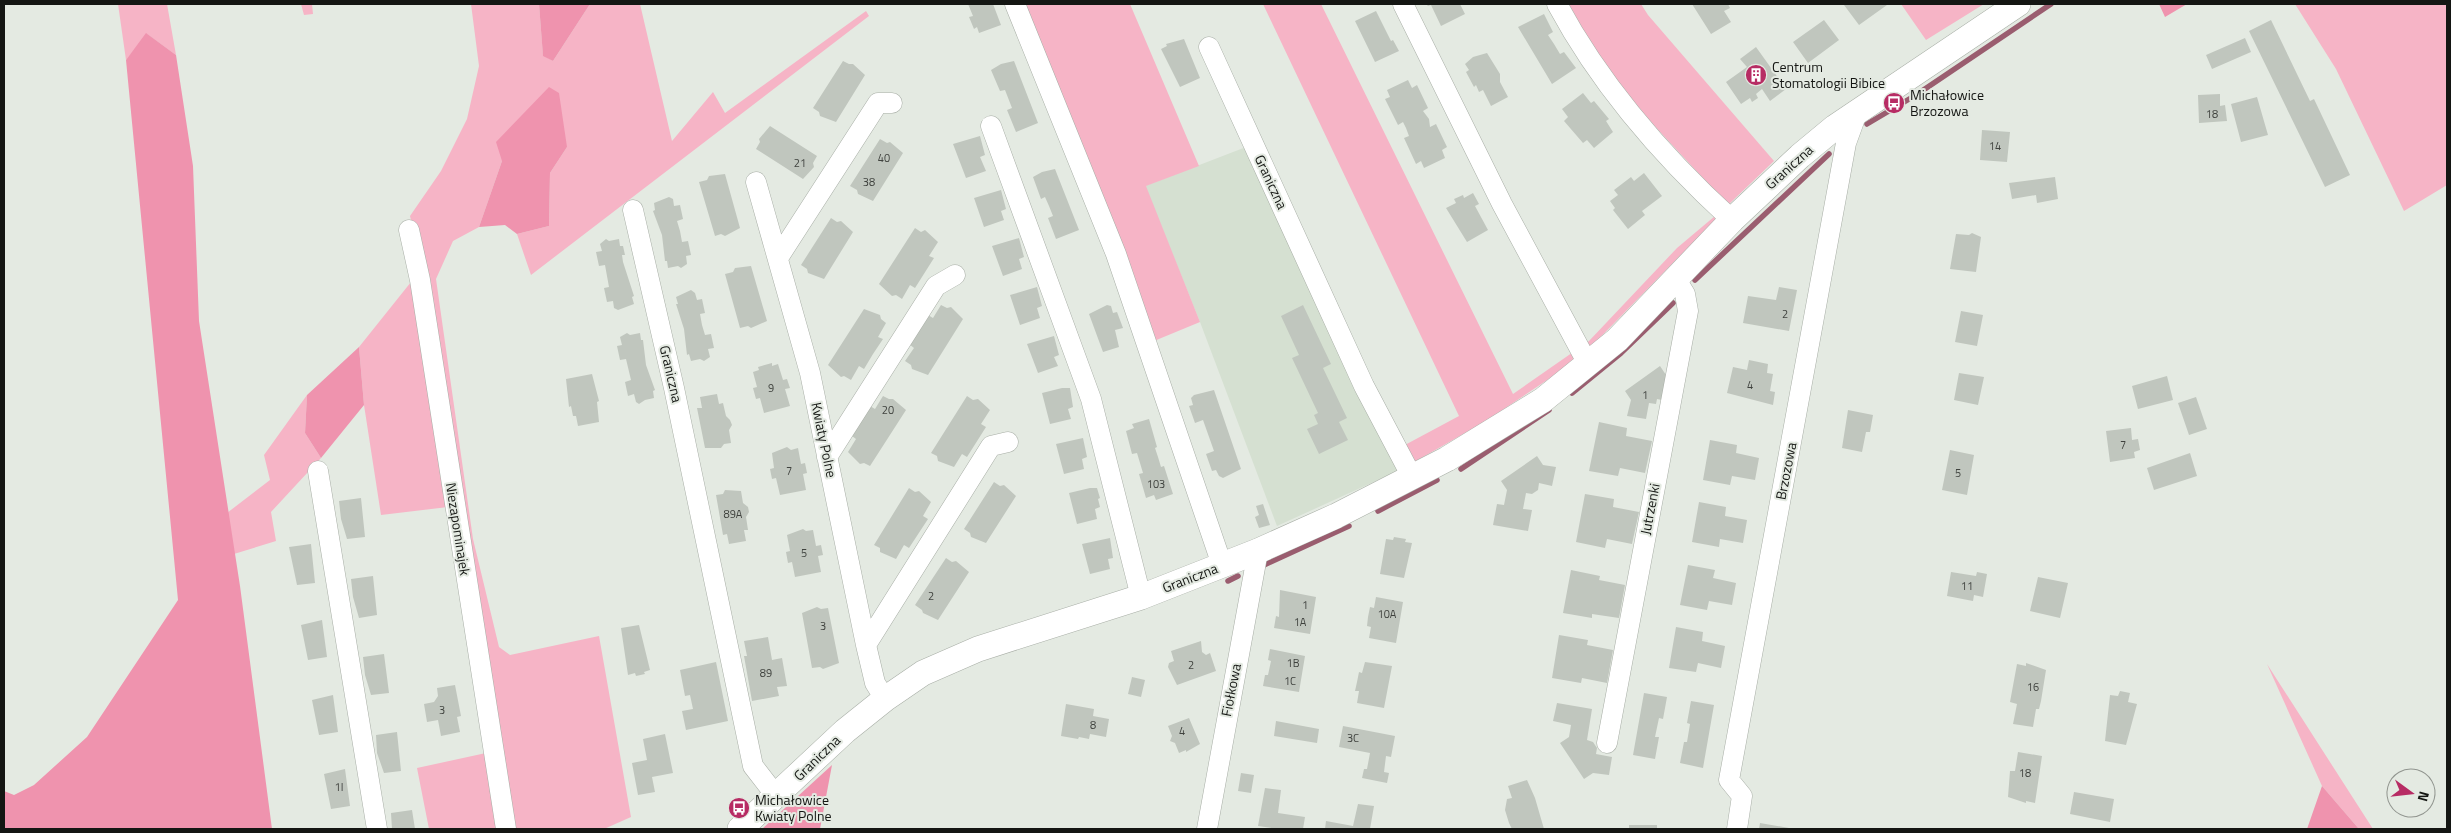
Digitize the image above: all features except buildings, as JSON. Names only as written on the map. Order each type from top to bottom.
[{"type":"street","points":[[1015,4],[1116,254],[1222,565]]},
{"type":"street","points":[[1403,4],[1502,204],[1588,364]]},
{"type":"street","points":[[1557,4],[1578,43],[1632,117],[1698,189],[1732,220]]},
{"type":"street","name":"Graniczna","points":[[633,210],[674,388],[753,766],[777,797],[845,731],[885,699],[923,673],[978,649],[1141,597],[1258,552],[1336,516],[1447,459],[1543,400],[1617,340],[1732,220],[1800,156],[1858,110],[2018,4]]},
{"type":"street","name":"Graniczna","points":[[1209,47],[1364,386],[1412,477]]},
{"type":"street","points":[[778,258],[878,103],[892,103]]},
{"type":"street","name":"Brzozowa","points":[[1737,829],[1742,796],[1728,780],[1846,143],[1858,110]]},
{"type":"street","points":[[991,126],[1090,400],[1141,597]]},
{"type":"street","name":"Kwiaty Polne","points":[[756,182],[810,372],[866,645],[875,683],[885,699]]},
{"type":"street","name":"Niezapominajek","points":[[409,230],[420,280],[506,829]]},
{"type":"street","points":[[827,457],[936,286],[955,275]]},
{"type":"street","name":"Jutrzenki","points":[[1607,744],[1688,312],[1685,294],[1675,278]]},
{"type":"street","points":[[866,645],[992,446],[1008,442]]},
{"type":"street","points":[[318,471],[377,829]]},
{"type":"street","name":"Fiołkowa","points":[[1207,829],[1258,552]]},
{"type":"street","points":[[740,829],[777,797]]},
{"type":"shaded area","points":[[118,4],[167,4],[176,55],[147,34],[126,60]]},
{"type":"shaded area","points":[[301,4],[312,4],[313,14],[304,15]]},
{"type":"shaded area","points":[[471,4],[539,4],[543,55],[553,61],[590,4],[640,4],[672,141],[713,92],[725,113],[866,11],[869,16],[531,275],[517,234],[549,226],[550,173],[567,147],[502,161],[479,227],[453,241],[436,279],[473,539],[499,647],[510,655],[599,636],[631,817],[604,829],[513,829],[426,282],[410,216],[441,171],[467,119],[479,66]]},
{"type":"shaded area","points":[[539,4],[590,4],[553,61],[543,56]]},
{"type":"shaded area","points":[[1019,4],[1130,4],[1199,166],[1146,186],[1200,322],[1154,341]]},
{"type":"shaded area","points":[[1263,4],[1321,4],[1513,394],[1589,341],[1677,248],[1715,216],[1715,220],[1580,358],[1486,421],[1402,469],[1403,446],[1459,416]]},
{"type":"shaded area","points":[[1569,4],[1641,4],[1648,15],[1774,161],[1728,205],[1648,119],[1595,54]]},
{"type":"shaded area","points":[[1901,4],[1984,4],[1926,40]]},
{"type":"shaded area","points":[[2159,4],[2187,4],[2165,17]]},
{"type":"shaded area","points":[[2295,4],[2447,4],[2447,185],[2404,211],[2336,69]]},
{"type":"shaded area","points":[[146,33],[176,55],[193,166],[199,321],[240,586],[272,829],[4,829],[4,791],[14,795],[34,785],[87,737],[178,600],[126,60]]},
{"type":"shaded area","points":[[549,87],[559,93],[567,147],[550,173],[549,226],[517,234],[505,225],[479,227],[502,161],[496,142]]},
{"type":"shaded area","points":[[1246,147],[1402,469],[1277,526],[1200,322],[1145,186]]},
{"type":"shaded area","points":[[411,282],[448,507],[381,515],[364,405],[359,347]]},
{"type":"shaded area","points":[[359,347],[364,405],[321,458],[305,433],[307,395]]},
{"type":"shaded area","points":[[307,395],[305,433],[321,458],[271,512],[276,541],[234,554],[227,513],[270,480],[264,455]]},
{"type":"shaded area","points":[[2267,664],[2373,829],[2359,829],[2322,786]]},
{"type":"shaded area","points":[[486,753],[499,829],[429,829],[417,768]]},
{"type":"shaded area","points":[[832,765],[820,829],[762,829]]},
{"type":"shaded area","points":[[2322,786],[2359,829],[2307,829]]},
{"type":"waterway","points":[[1867,124],[1916,95],[2051,4]]},
{"type":"waterway","points":[[1695,280],[1829,154]]},
{"type":"waterway","points":[[1572,393],[1621,353],[1673,303]]},
{"type":"waterway","points":[[1461,469],[1549,410]]},
{"type":"waterway","points":[[1378,511],[1437,480]]},
{"type":"waterway","points":[[1264,565],[1349,526]]},
{"type":"waterway","points":[[1228,581],[1238,576]]},
{"type":"place","name":"Centrum Stomatologii Bibice","points":[[1756,75]]},
{"type":"place","name":"Michałowice Brzozowa","points":[[1894,103]]},
{"type":"place","name":"Michałowice Kwiaty Polne","points":[[739,808]]}]
